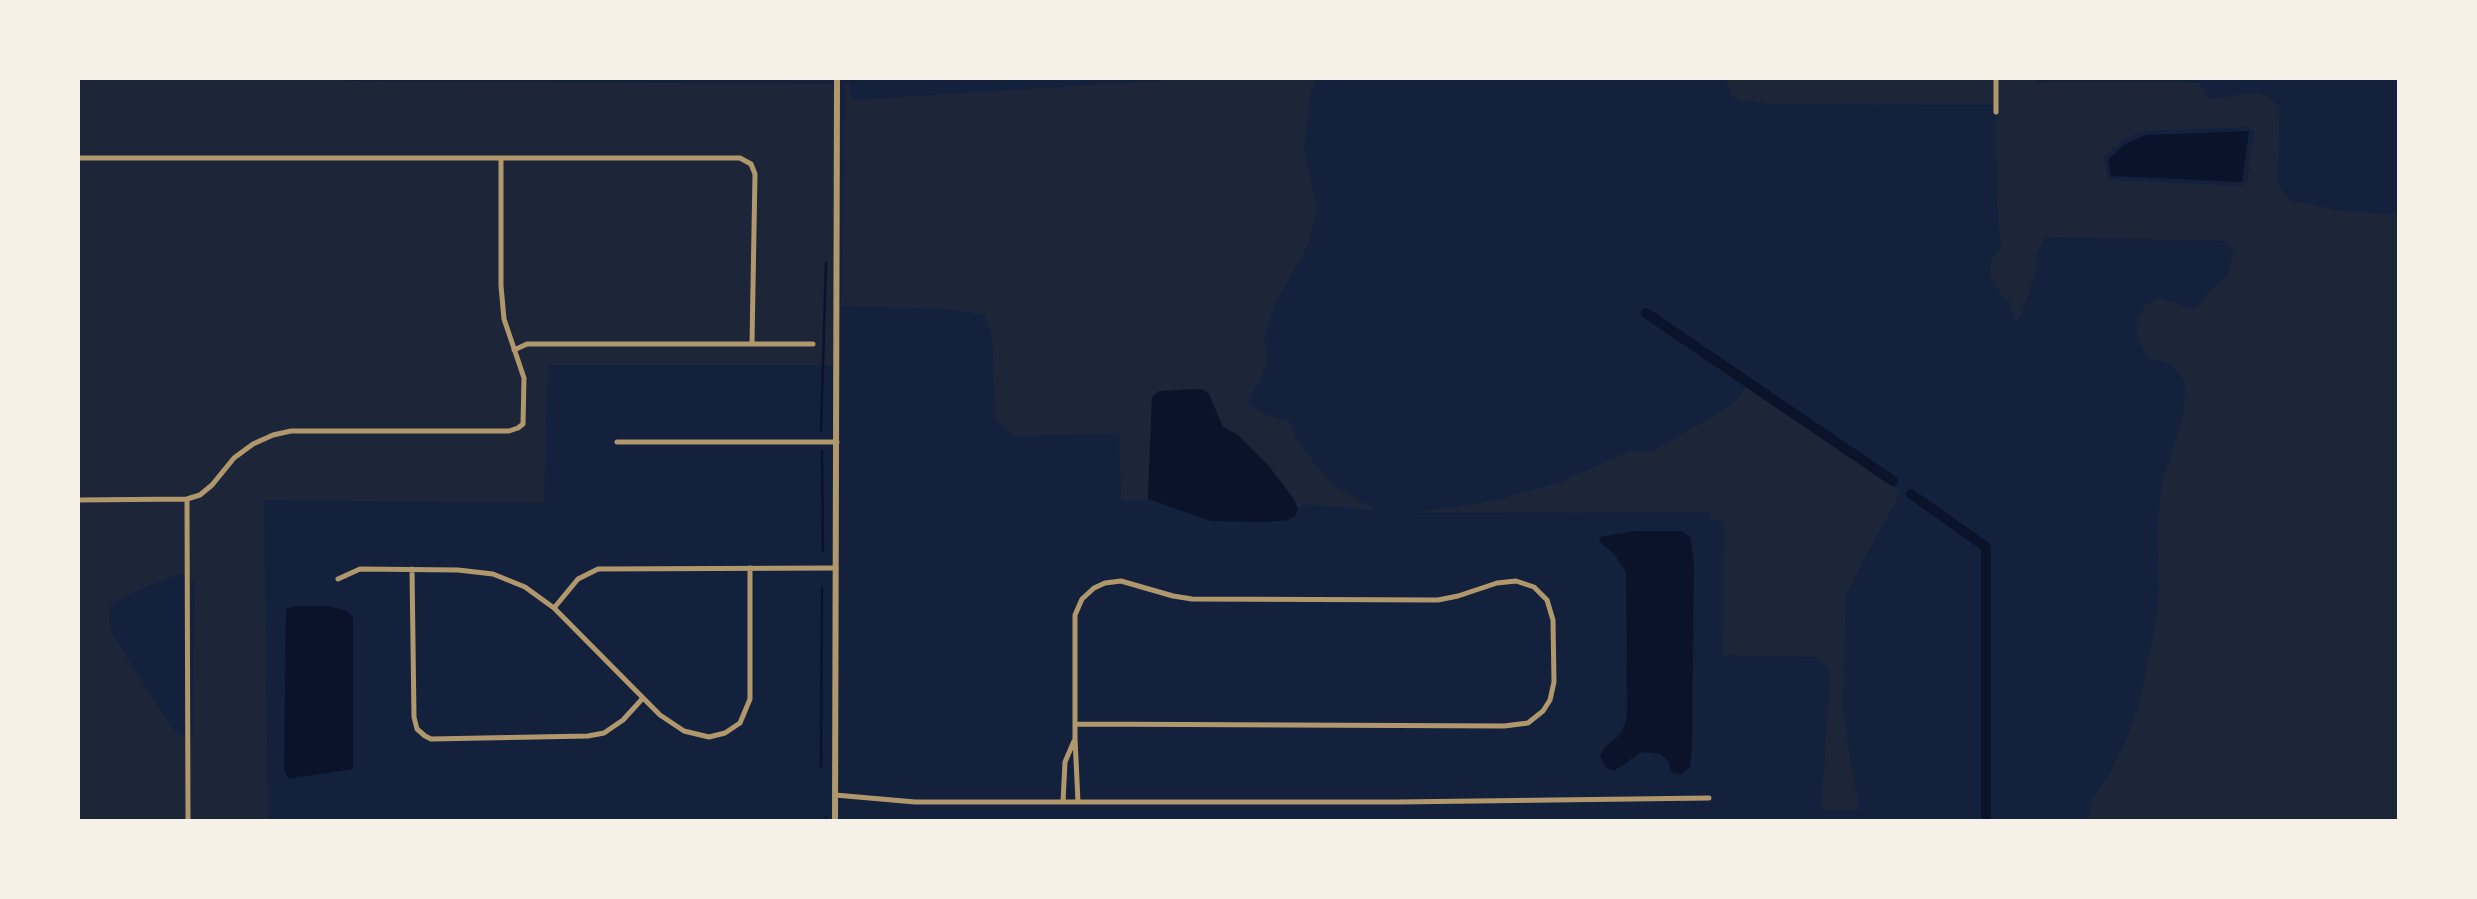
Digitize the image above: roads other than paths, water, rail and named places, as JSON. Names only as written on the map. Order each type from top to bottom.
[{"type":"street","points":[[835,820],[837,79]]},
{"type":"street","points":[[1996,79],[1996,112]]},
{"type":"street","points":[[79,158],[740,158],[751,164],[755,174],[752,343]]},
{"type":"street","points":[[79,500],[187,499],[200,495],[243,451],[263,440],[291,431],[509,431],[523,424],[524,377],[504,319],[501,286],[501,158]]},
{"type":"street","points":[[514,350],[527,344],[813,344]]},
{"type":"street","points":[[617,442],[837,442]]},
{"type":"street","points":[[187,499],[188,820]]},
{"type":"street","points":[[338,579],[360,569],[458,570],[492,574],[525,587],[554,608],[660,715],[694,735],[716,736],[740,723],[750,699],[750,568]]},
{"type":"street","points":[[554,608],[578,579],[598,569],[836,568]]},
{"type":"street","points":[[412,569],[414,717],[417,729],[425,736],[431,739],[588,736],[604,733],[614,727],[643,698]]},
{"type":"street","points":[[1075,724],[1504,726],[1528,723],[1543,711],[1550,699],[1554,682],[1553,620],[1547,600],[1535,587],[1516,581],[1497,583],[1438,600],[1192,599],[1172,596],[1128,582],[1105,583],[1082,599],[1075,615],[1075,724],[1075,738],[1078,802]]},
{"type":"street","points":[[1063,802],[1065,762],[1075,738]]},
{"type":"street","points":[[835,794],[915,802],[1398,802],[1709,798]]},
{"type":"waterway","points":[[821,431],[826,263]]},
{"type":"waterway","points":[[1646,313],[1893,481]]},
{"type":"waterway","points":[[822,451],[823,551]]},
{"type":"waterway","points":[[1911,494],[1986,547],[1986,820]]},
{"type":"waterway","points":[[821,766],[822,588]]}]
